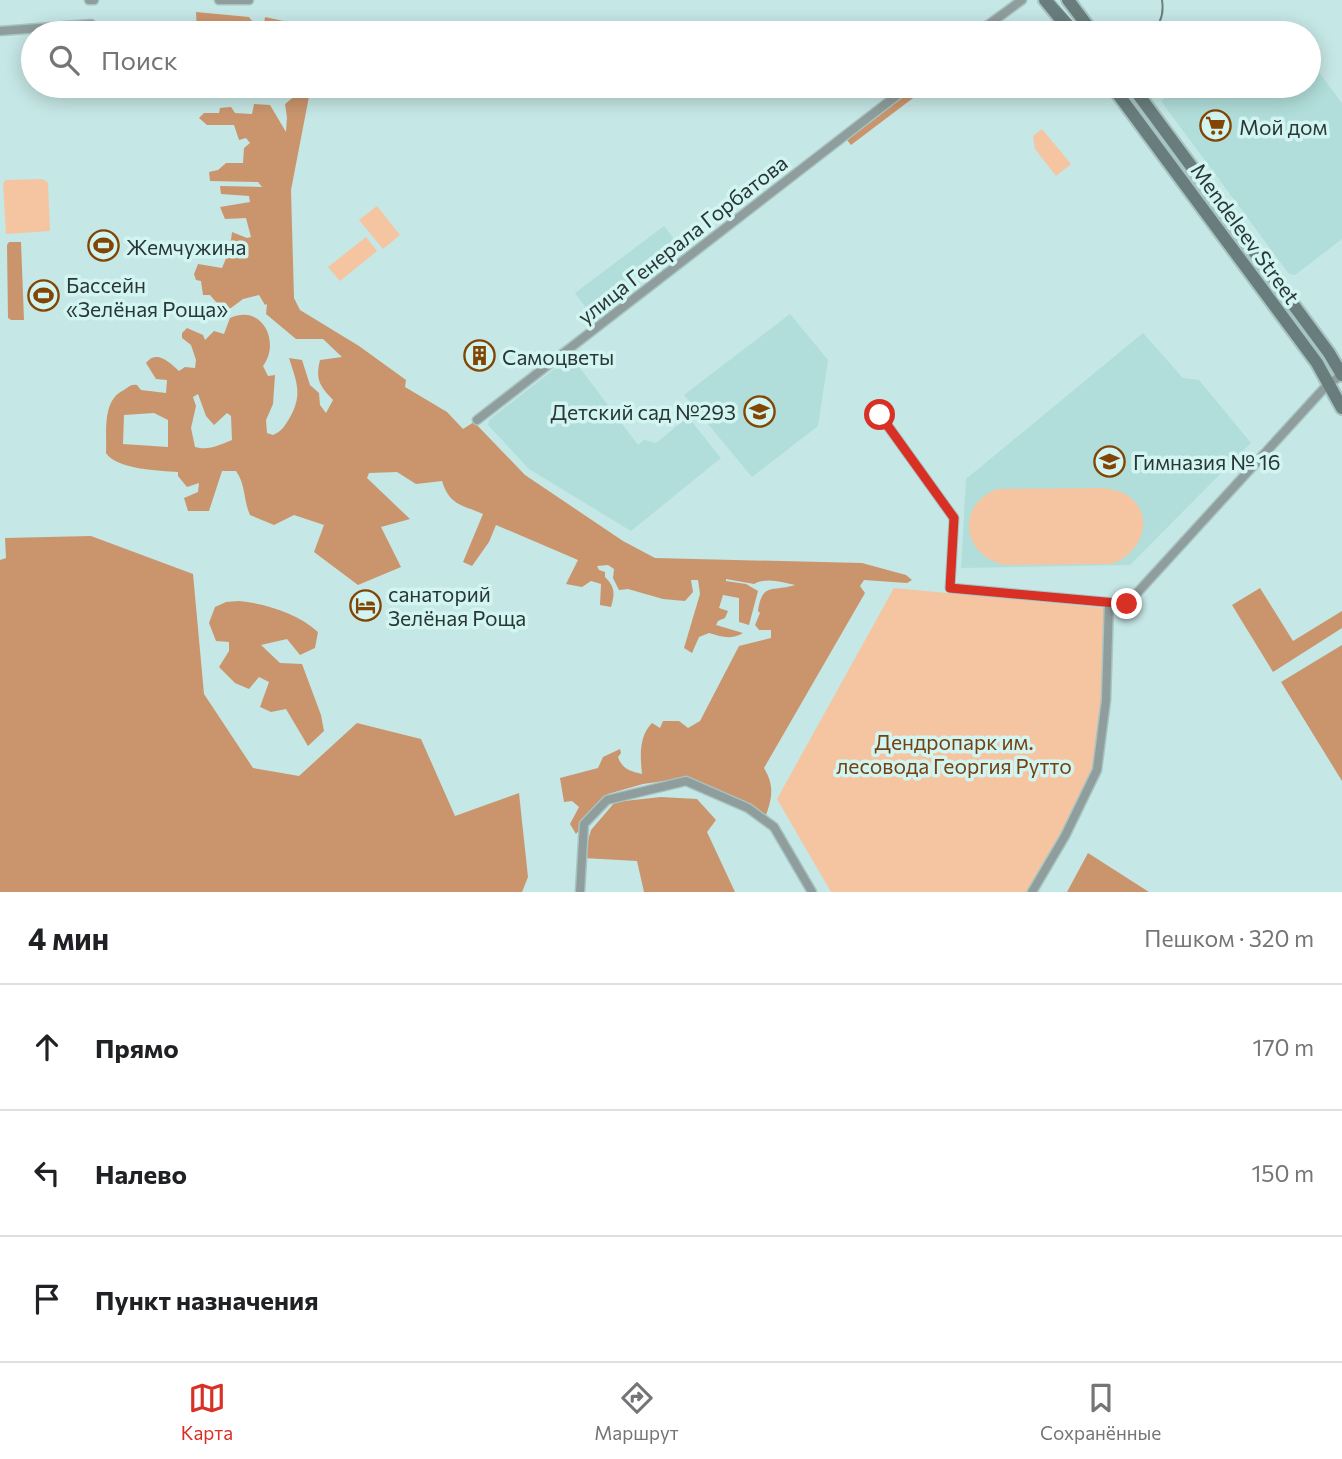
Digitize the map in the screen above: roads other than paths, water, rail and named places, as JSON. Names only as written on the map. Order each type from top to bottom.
[{"type":"main road","points":[[1045,0],[1062,21]]},
{"type":"main road","points":[[1068,0],[1084,21]]},
{"type":"main road","name":"Mendeleev Street","points":[[1121,98],[1289,325],[1342,408]]},
{"type":"main road","name":"Mendeleev Street","points":[[1141,98],[1314,332],[1342,375]]},
{"type":"street","points":[[219,0],[249,0]]},
{"type":"street","points":[[993,21],[1022,0]]},
{"type":"street","points":[[0,31],[21,29]]},
{"type":"street","name":"улица Генерала Горбатова","points":[[477,420],[893,98]]},
{"type":"street","points":[[880,415],[954,518],[950,588],[1127,604],[1328,384],[1342,375]]},
{"type":"street","points":[[1032,892],[1065,836],[1097,770],[1106,700],[1109,603]]},
{"type":"street","points":[[580,892],[584,824],[607,800],[686,781],[748,808],[774,827],[812,892]]},
{"type":"tram line","points":[[1052,0],[1071,21]]},
{"type":"tram line","points":[[1160,21],[1163,10],[1162,0]]},
{"type":"place","name":"Мой дом","points":[[1216,126]]},
{"type":"place","name":"Жемчужина","points":[[103,246]]},
{"type":"place","name":"Бассейн «Зелёная Роща»","points":[[43,296]]},
{"type":"place","name":"Самоцветы","points":[[479,356]]},
{"type":"place","name":"Детский сад №293","points":[[759,411]]},
{"type":"place","name":"Гимназия № 16","points":[[1110,461]]},
{"type":"place","name":"санаторий Зелёная Роща","points":[[365,605]]},
{"type":"park label","name":"Дендропарк им. лесовода Георгия Рутто","points":[[954,753]]}]
